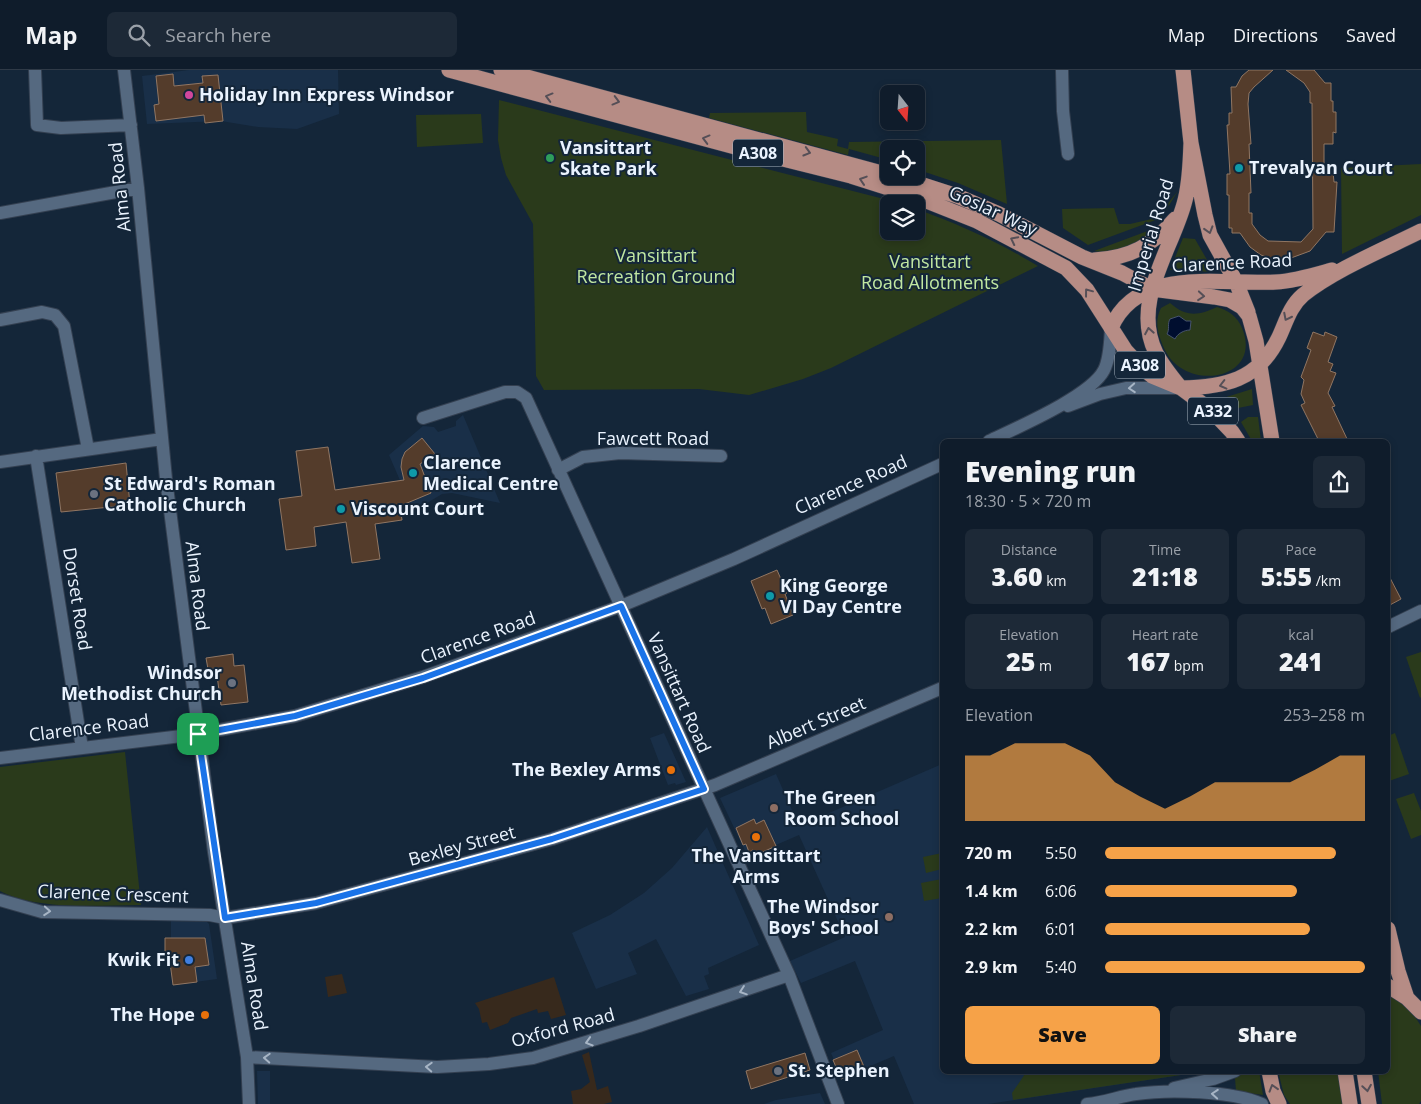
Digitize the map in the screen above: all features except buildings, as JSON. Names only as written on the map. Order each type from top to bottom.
[{"type":"main road","name":"Goslar Way","points":[[449,70],[729,146],[851,176],[914,196],[978,221],[1066,268],[1087,290],[1126,351],[1141,367],[1152,376],[1181,388]]},
{"type":"main road","name":"A308","points":[[501,70],[880,173]]},
{"type":"main road","name":"Imperial Road","points":[[1183,70],[1191,143],[1210,235],[1236,282],[1249,316]]},
{"type":"main road","name":"Imperial Road","points":[[1181,388],[1162,364],[1151,341],[1147,315],[1154,285],[1181,213],[1188,186],[1191,143]]},
{"type":"main road","name":"Goslar Way","points":[[922,185],[956,196],[999,214],[1090,260],[1154,285]]},
{"type":"main road","points":[[1090,260],[1114,258],[1141,249],[1160,236],[1181,213]]},
{"type":"main road","name":"Clarence Road","points":[[1181,388],[1211,388],[1243,378],[1260,364],[1278,339],[1290,311],[1301,297],[1313,287],[1421,232]]},
{"type":"main road","name":"Clarence Road","points":[[1154,285],[1178,282],[1277,282],[1305,278],[1371,256]]},
{"type":"main road","points":[[1111,328],[1117,315],[1127,302],[1154,285],[1230,300],[1242,307],[1249,316],[1260,364],[1272,437]]},
{"type":"main road","name":"A332","points":[[1181,388],[1212,411],[1237,439]]},
{"type":"main road","points":[[1390,937],[1398,971],[1417,1006]]},
{"type":"main road","points":[[1390,987],[1417,1006]]},
{"type":"main road","points":[[1270,1074],[1273,1091],[1279,1104]]},
{"type":"main road","points":[[1345,1074],[1350,1104]]},
{"type":"main road","points":[[1364,1074],[1369,1104]]},
{"type":"street","points":[[35,70],[37,125],[61,128],[130,125]]},
{"type":"street","name":"Alma Road","points":[[124,70],[138,188],[162,440],[198,734],[248,1057],[249,1104]]},
{"type":"street","points":[[1062,70],[1063,111],[1068,154]]},
{"type":"street","points":[[0,213],[138,188]]},
{"type":"street","points":[[0,320],[42,312],[55,315],[64,326],[88,449]]},
{"type":"street","name":"Clarence Road","points":[[993,439],[1038,417],[1097,380],[1106,364],[1111,328]]},
{"type":"street","name":"Clarence Road","points":[[1038,417],[1114,390],[1138,387],[1181,388]]},
{"type":"street","name":"Vansittart Road","points":[[423,418],[505,392],[517,392],[526,398],[789,975],[838,1104]]},
{"type":"street","points":[[0,462],[162,440]]},
{"type":"street","name":"Fawcett Road","points":[[558,470],[583,457],[620,453],[721,456]]},
{"type":"street","name":"Dorset Road","points":[[36,456],[82,748]]},
{"type":"street","name":"Clarence Road","points":[[0,758],[198,734],[295,716],[423,678],[621,606],[734,559],[940,465]]},
{"type":"street","points":[[1390,625],[1421,611]]},
{"type":"street","name":"Albert Street","points":[[704,789],[940,689]]},
{"type":"street","name":"Bexley Street","points":[[225,918],[325,901],[552,839],[704,789]]},
{"type":"street","name":"Clarence Crescent","points":[[0,900],[42,912],[210,915],[225,918]]},
{"type":"street","name":"Oxford Road","points":[[248,1057],[438,1067],[489,1064],[533,1058],[639,1026],[789,975]]},
{"type":"street","points":[[1088,1104],[1101,1104],[1125,1096],[1160,1092],[1227,1074]]},
{"type":"street","points":[[1160,1092],[1223,1095],[1244,1098],[1262,1104]]},
{"type":"shaded area","points":[[189,70],[338,70],[339,114],[297,129],[258,127],[221,121],[147,124],[142,76]]},
{"type":"shaded area","points":[[1179,316],[1186,321],[1191,321],[1190,330],[1177,335],[1175,339],[1167,334],[1170,319]]},
{"type":"shaded area","points":[[463,415],[500,503],[452,493],[442,494],[427,503],[415,515],[389,455],[423,426],[434,427],[438,432],[456,426],[456,421]]},
{"type":"shaded area","points":[[664,733],[686,782],[668,785],[650,738]]},
{"type":"shaded area","name":"The Windsor Boys' School","points":[[940,765],[940,1074],[1188,1074],[988,1104],[914,1104],[894,1056],[842,1078],[831,1053],[883,1030],[855,961],[801,983],[790,961],[845,937],[799,835],[748,857],[720,798],[776,774],[799,826]]},
{"type":"shaded area","points":[[707,827],[759,945],[708,968],[709,974],[704,976],[709,989],[686,996],[656,939],[628,953],[637,974],[596,989],[572,933],[610,915],[644,893],[672,868]]},
{"type":"shaded area","points":[[171,921],[207,922],[209,924],[217,979],[173,985],[169,955],[165,951],[165,938],[171,938]]},
{"type":"shaded area","points":[[342,974],[347,993],[328,997],[325,977]]},
{"type":"shaded area","points":[[554,977],[566,1015],[551,1019],[548,1011],[538,1013],[537,1009],[511,1018],[508,1023],[490,1030],[487,1022],[482,1023],[479,1009],[475,1003]]},
{"type":"shaded area","points":[[589,1052],[597,1090],[608,1086],[612,1102],[604,1104],[573,1104],[571,1091],[581,1089],[590,1082],[582,1055]]},
{"type":"shaded area","points":[[257,1071],[270,1071],[270,1104],[258,1104]]},
{"type":"shaded area","points":[[820,1093],[825,1104],[764,1104],[776,1100]]},
{"type":"green space","name":"Vansittart Recreation Ground","points":[[499,100],[880,198],[880,240],[925,240],[925,212],[979,234],[1038,266],[831,368],[803,379],[749,395],[699,389],[544,390],[536,376],[533,224],[506,175],[498,140]]},
{"type":"green space","points":[[806,112],[807,132],[838,139],[837,146],[848,149],[849,142],[880,142],[880,158],[849,149],[848,155],[709,118],[710,113]]},
{"type":"green space","points":[[481,114],[483,143],[417,147],[416,115]]},
{"type":"green space","points":[[1001,140],[1007,204],[958,183],[925,172],[925,141]]},
{"type":"green space","points":[[1421,164],[1421,215],[1342,254],[1341,168]]},
{"type":"green space","points":[[1178,191],[1161,218],[1088,245],[1063,228],[1062,209],[1114,208],[1119,224],[1130,224],[1156,218]]},
{"type":"green space","points":[[1161,226],[1148,242],[1105,253],[1094,251]]},
{"type":"green space","points":[[1183,238],[1195,239],[1214,272],[1170,270]]},
{"type":"green space","points":[[1170,303],[1181,311],[1192,314],[1217,307],[1232,315],[1238,320],[1242,328],[1246,346],[1242,360],[1232,369],[1219,375],[1203,376],[1188,372],[1174,362],[1164,348],[1158,328],[1161,308]]},
{"type":"green space","points":[[1252,389],[1253,405],[1233,409],[1220,399]]},
{"type":"green space","points":[[1248,417],[1258,417],[1261,439],[1251,439],[1241,422]]},
{"type":"green space","points":[[1421,652],[1421,697],[1420,698],[1406,657]]},
{"type":"green space","points":[[1395,733],[1409,774],[1390,781],[1390,735]]},
{"type":"green space","points":[[125,752],[141,905],[69,906],[32,902],[0,891],[0,767]]},
{"type":"green space","points":[[1414,793],[1421,811],[1421,835],[1411,839],[1396,799]]},
{"type":"green space","points":[[940,853],[940,870],[926,873],[923,857]]},
{"type":"green space","points":[[940,879],[940,898],[924,901],[921,883]]},
{"type":"green space","points":[[1390,995],[1412,1012],[1421,1026],[1421,1101],[1419,1104],[1382,1104],[1378,1074],[1390,1074]]},
{"type":"green space","points":[[1025,1074],[1188,1074],[1013,1100],[1012,1093]]},
{"type":"green space","points":[[1243,1074],[1260,1074],[1263,1095],[1236,1091],[1235,1078]]},
{"type":"green space","points":[[1279,1074],[1340,1074],[1345,1104],[1290,1104],[1284,1095]]},
{"type":"place","name":"Holiday Inn Express Windsor","points":[[189,95]]},
{"type":"place","name":"Vansittart Skate Park","points":[[550,158]]},
{"type":"place","name":"Trevalyan Court","points":[[1239,168]]},
{"type":"place","name":"Clarence Medical Centre","points":[[413,473]]},
{"type":"place","name":"St Edward's Roman Catholic Church","points":[[94,494]]},
{"type":"place","name":"Viscount Court","points":[[341,509]]},
{"type":"place","name":"King George VI Day Centre","points":[[770,596]]},
{"type":"place","name":"Windsor Methodist Church","points":[[232,683]]},
{"type":"place","name":"The Bexley Arms","points":[[671,770]]},
{"type":"place","name":"The Green Room School","points":[[774,808]]},
{"type":"place","name":"The Vansittart Arms","points":[[756,837]]},
{"type":"place","name":"The Windsor Boys' School","points":[[889,917]]},
{"type":"place","name":"Kwik Fit","points":[[189,960]]},
{"type":"place","name":"The Hope","points":[[205,1015]]},
{"type":"place","name":"St. Stephen","points":[[778,1071]]},
{"type":"route","points":[[621,606],[704,789],[552,839],[316,903],[225,918],[198,734],[295,716],[423,678],[621,606]]},
{"type":"park label","name":"Vansittart Road Allotments","points":[[930,272]]}]
